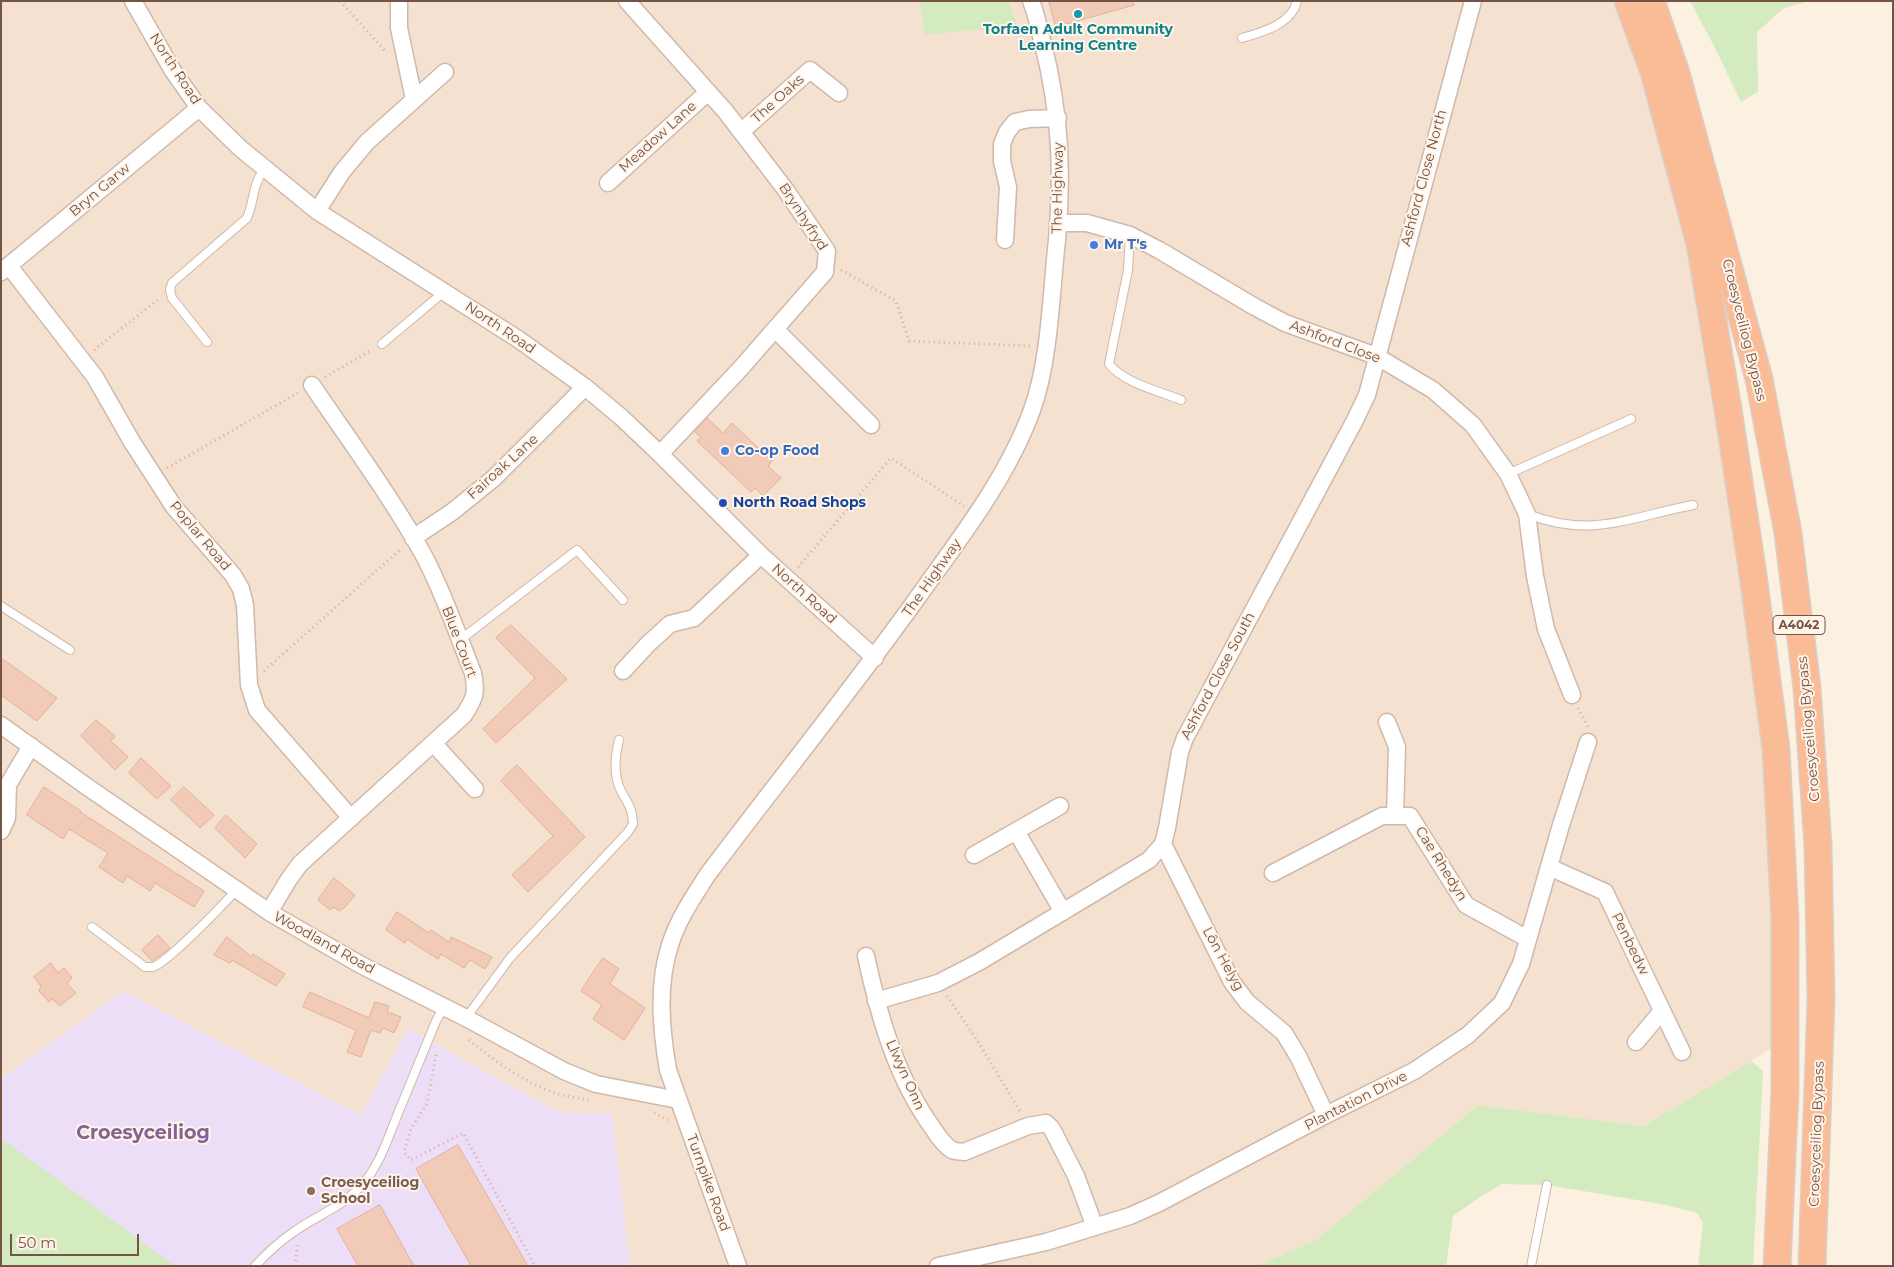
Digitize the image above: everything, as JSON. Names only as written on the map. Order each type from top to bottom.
[{"type":"highway","name":"Croesyceiliog Bypass","points":[[1628,1],[1654,72],[1700,244],[1753,575],[1776,749],[1785,920],[1785,1092],[1777,1266]]},
{"type":"highway","name":"Croesyceiliog Bypass","points":[[1651,1],[1676,73],[1759,379],[1788,533],[1807,688],[1818,845],[1821,999],[1812,1266]]},
{"type":"street","name":"North Road","points":[[133,1],[173,71],[199,108],[240,148],[317,211],[445,291],[518,339],[585,387],[621,417],[660,454],[761,556],[875,658]]},
{"type":"street","points":[[399,1],[399,28],[414,99]]},
{"type":"street","name":"Brynhyfryd","points":[[627,1],[741,132],[785,188],[828,251],[826,272],[660,454]]},
{"type":"street","name":"The Highway","points":[[678,1100],[668,1070],[662,1039],[661,1010],[664,974],[670,944],[687,908],[708,874],[875,658],[976,514],[1013,454],[1032,409],[1043,368],[1046,347],[1058,223],[1060,171],[1058,118],[1047,62],[1031,1]]},
{"type":"street","name":"Ashford Close North","points":[[1376,356],[1472,1]]},
{"type":"street","name":"The Oaks","points":[[741,132],[810,70],[839,93]]},
{"type":"street","points":[[317,211],[355,156],[445,72]]},
{"type":"street","name":"Meadow Lane","points":[[608,183],[708,92]]},
{"type":"street","name":"Bryn Garw","points":[[5,269],[199,108]]},
{"type":"street","points":[[1004,240],[1008,187],[1002,161],[1002,144],[1007,132],[1015,122],[1029,119],[1058,118]]},
{"type":"street","name":"Ashford Close","points":[[1058,223],[1087,224],[1130,235],[1285,323],[1376,356],[1433,390],[1474,425],[1508,474],[1527,514],[1534,576],[1546,629],[1572,695]]},
{"type":"street","name":"Poplar Road","points":[[5,269],[95,377],[132,442],[174,507],[233,575],[241,589],[245,605],[249,685],[257,710],[350,818]]},
{"type":"street","points":[[775,329],[871,425]]},
{"type":"street","name":"Ashford Close South","points":[[1163,844],[1180,752],[1185,738],[1354,422],[1366,395],[1376,356]]},
{"type":"street","name":"Blue Court","points":[[269,912],[288,879],[300,864],[464,715],[472,702],[476,689],[473,673],[434,575],[397,511],[312,385]]},
{"type":"street","name":"Fairoak Lane","points":[[413,538],[452,512],[494,478],[585,387]]},
{"type":"street","points":[[623,671],[670,624],[694,618],[761,556]]},
{"type":"street","points":[[1273,873],[1382,816],[1395,816],[1397,747],[1387,722]]},
{"type":"street","name":"Woodland Road","points":[[1,725],[269,912],[361,965],[466,1018],[564,1071],[596,1084],[678,1100]]},
{"type":"street","name":"Plantation Drive","points":[[938,1266],[1046,1242],[1130,1216],[1159,1203],[1414,1071],[1468,1035],[1502,1003],[1521,964],[1549,866],[1588,742]]},
{"type":"street","points":[[434,744],[475,789]]},
{"type":"street","points":[[1,830],[7,818],[8,786],[31,746]]},
{"type":"street","points":[[974,855],[1060,806]]},
{"type":"street","name":"Cae Rhedyn","points":[[1395,816],[1410,816],[1466,905],[1528,939]]},
{"type":"street","points":[[1016,831],[1063,912]]},
{"type":"street","points":[[876,1001],[938,983],[979,962],[1149,860],[1163,844]]},
{"type":"street","name":"Lôn Helyg","points":[[1163,844],[1232,982],[1247,1002],[1284,1033],[1298,1056],[1326,1115]]},
{"type":"street","name":"Penbedw","points":[[1549,866],[1605,892],[1682,1052]]},
{"type":"street","name":"Llwyn Onn","points":[[866,956],[876,1001],[890,1046],[919,1109],[937,1135],[953,1151],[964,1152],[1028,1126],[1046,1123],[1052,1129],[1076,1176],[1095,1227]]},
{"type":"street","points":[[1636,1042],[1662,1011]]},
{"type":"street","name":"Turnpike Road","points":[[678,1100],[738,1266]]},
{"type":"lane","points":[[1242,38],[1283,22],[1295,10],[1297,1]]},
{"type":"lane","points":[[207,342],[172,298],[170,290],[172,283],[247,218],[251,209],[253,191],[264,169]]},
{"type":"lane","points":[[1130,235],[1128,270],[1109,364],[1114,371],[1126,378],[1181,400]]},
{"type":"lane","points":[[382,344],[445,291]]},
{"type":"lane","points":[[1508,474],[1632,419]]},
{"type":"lane","points":[[1527,514],[1548,521],[1595,526],[1622,522],[1693,505]]},
{"type":"lane","points":[[460,640],[577,550],[623,600]]},
{"type":"lane","points":[[1,606],[70,650]]},
{"type":"lane","points":[[466,1018],[510,958],[628,832],[633,824],[629,802],[621,790],[616,771],[615,755],[619,740]]},
{"type":"lane","points":[[92,927],[145,967],[154,966],[205,922],[236,890]]},
{"type":"lane","points":[[255,1266],[272,1248],[357,1190],[374,1170],[436,1021],[444,1007]]},
{"type":"lane","points":[[1531,1266],[1547,1185]]},
{"type":"path","points":[[340,1],[410,78]]},
{"type":"path","points":[[826,262],[896,301],[909,341],[1046,347]]},
{"type":"path","points":[[81,359],[170,290]]},
{"type":"path","points":[[154,476],[382,344]]},
{"type":"path","points":[[788,579],[890,458],[976,514]]},
{"type":"path","points":[[249,685],[413,538]]},
{"type":"path","points":[[1572,695],[1588,726],[1588,742]]},
{"type":"path","points":[[938,983],[977,1040],[1028,1126]]},
{"type":"path","points":[[438,1046],[427,1102],[410,1131],[404,1152],[412,1160],[463,1133],[535,1266]]},
{"type":"path","points":[[295,1266],[300,1228]]},
{"type":"shaded area","points":[[1,1],[1628,1],[1654,72],[1753,575],[1785,1040],[1644,1126],[1478,1105],[1316,1240],[1257,1266],[630,1266],[612,1114],[558,1112],[408,1029],[361,1115],[123,991],[1,1079]]},
{"type":"shaded area","name":"Croesyceiliog School","points":[[123,991],[361,1115],[408,1029],[558,1112],[612,1114],[630,1266],[1,1266],[1,1079]]},
{"type":"green space","points":[[920,1],[1008,1],[1017,25],[925,35]]},
{"type":"green space","points":[[1690,1],[1811,1],[1784,8],[1757,32],[1758,92],[1741,102]]},
{"type":"green space","points":[[1751,1061],[1763,1071],[1753,1266],[1698,1266],[1703,1223],[1697,1213],[1667,1205],[1547,1185],[1502,1184],[1453,1216],[1446,1266],[1257,1266],[1316,1240],[1478,1105],[1644,1126]]},
{"type":"green space","points":[[1,1138],[175,1266],[1,1266]]},
{"type":"building","name":"Torfaen Adult Community Learning Centre","points":[[1049,1],[1133,1],[1134,5],[1056,27]]},
{"type":"building","points":[[707,418],[723,433],[732,423],[772,461],[768,466],[781,478],[763,496],[755,488],[751,492],[697,441],[701,437],[695,432]]},
{"type":"building","points":[[511,625],[567,679],[496,743],[483,729],[535,678],[496,638]]},
{"type":"building","points":[[1,658],[57,698],[37,721],[1,695]]},
{"type":"building","points":[[96,720],[115,736],[111,741],[128,757],[115,770],[81,736]]},
{"type":"building","points":[[141,758],[171,786],[157,799],[129,773]]},
{"type":"building","points":[[517,765],[585,837],[528,892],[512,875],[553,836],[501,781]]},
{"type":"building","points":[[44,787],[204,891],[194,907],[155,883],[150,891],[127,876],[123,883],[99,867],[108,853],[69,829],[63,839],[27,815]]},
{"type":"building","points":[[184,787],[214,815],[200,828],[171,800]]},
{"type":"building","points":[[226,815],[257,844],[245,858],[215,828]]},
{"type":"building","points":[[334,878],[355,895],[339,911],[334,907],[330,910],[318,900]]},
{"type":"building","points":[[397,912],[429,933],[431,930],[449,942],[451,937],[492,957],[485,969],[470,960],[464,968],[441,954],[438,959],[407,939],[405,943],[386,930]]},
{"type":"building","points":[[158,935],[170,948],[152,961],[142,950]]},
{"type":"building","points":[[227,937],[252,957],[253,954],[285,974],[276,986],[232,960],[230,963],[214,955]]},
{"type":"building","points":[[603,958],[619,969],[610,984],[645,1008],[624,1040],[593,1019],[602,1005],[581,991]]},
{"type":"building","points":[[51,963],[58,973],[64,968],[72,978],[67,983],[76,993],[60,1006],[52,999],[49,1002],[39,991],[41,986],[34,977]]},
{"type":"building","points":[[310,992],[369,1018],[375,1002],[389,1006],[387,1012],[401,1017],[394,1033],[383,1028],[380,1033],[371,1030],[361,1057],[347,1052],[356,1030],[303,1007]]},
{"type":"building","points":[[458,1145],[528,1266],[471,1266],[416,1169]]},
{"type":"building","points":[[380,1205],[414,1266],[358,1266],[337,1229]]},
{"type":"place","name":"Torfaen Adult Community Learning Centre","points":[[1078,14]]},
{"type":"place","name":"Mr T's","points":[[1094,245]]},
{"type":"place","name":"Co-op Food","points":[[725,451]]},
{"type":"place","name":"North Road Shops","points":[[723,503]]},
{"type":"place","name":"Croesyceiliog School","points":[[311,1191]]},
{"type":"district","name":"Croesyceiliog","points":[[143,1133]]}]
